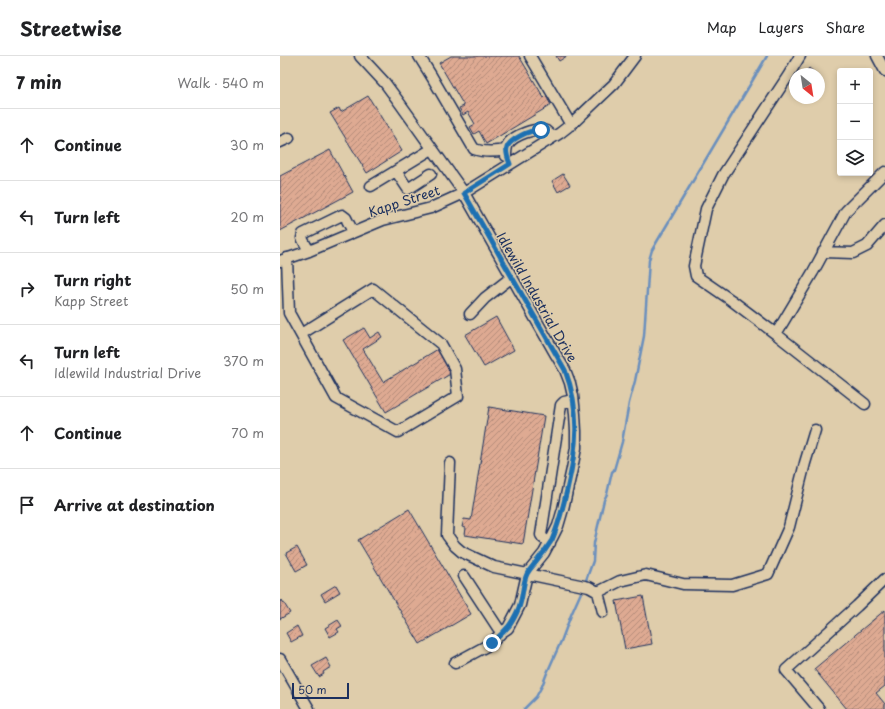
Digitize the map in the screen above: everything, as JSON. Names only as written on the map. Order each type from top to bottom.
[{"type":"street","name":"Idlewild Industrial Drive","points":[[360,56],[385,83],[464,193],[565,370],[570,383],[576,414],[576,448],[563,509],[558,526],[550,543],[527,574]]},
{"type":"street","points":[[419,56],[474,149],[482,152],[506,150]]},
{"type":"street","points":[[530,56],[571,125]]},
{"type":"street","name":"Kapp Street","points":[[283,259],[309,251],[384,220],[431,208],[464,193],[571,125],[614,84],[635,56]]},
{"type":"street","points":[[800,56],[723,175],[706,209],[694,266],[696,276],[776,334],[865,404]]},
{"type":"street","points":[[878,56],[885,71]]},
{"type":"street","points":[[510,164],[506,156],[506,150],[511,140],[526,132],[534,130],[541,130],[553,137]]},
{"type":"street","points":[[371,186],[432,149]]},
{"type":"street","points":[[396,171],[408,189],[432,174]]},
{"type":"street","points":[[776,334],[813,272],[846,211],[885,172]]},
{"type":"street","points":[[309,251],[302,238],[303,234],[342,215],[346,218],[353,232]]},
{"type":"street","points":[[823,252],[853,253],[867,246],[885,225]]},
{"type":"street","points":[[283,259],[289,313],[336,398],[398,432],[458,396],[455,369],[441,344],[373,289],[301,334]]},
{"type":"street","points":[[470,314],[484,298],[512,277]]},
{"type":"street","points":[[550,543],[543,538],[541,534],[561,405],[564,402],[573,400]]},
{"type":"street","points":[[598,592],[620,581],[646,575],[683,584],[732,585],[768,574],[789,527],[815,430]]},
{"type":"street","points":[[450,463],[447,535],[455,546],[462,552],[494,567],[589,587],[598,592],[603,612]]},
{"type":"street","points":[[455,663],[492,643],[508,628],[520,605],[527,574]]},
{"type":"street","points":[[464,576],[502,632]]},
{"type":"street","points":[[819,709],[786,670],[885,579]]},
{"type":"street","points":[[280,658],[309,709]]},
{"type":"building","points":[[451,56],[519,56],[544,98],[546,96],[551,105],[486,144],[479,131],[474,134],[470,127],[475,124],[468,112],[463,115],[459,108],[464,106],[439,63]]},
{"type":"building","points":[[556,56],[567,56],[559,61]]},
{"type":"building","points":[[368,96],[402,151],[367,173],[330,113],[339,108],[341,112]]},
{"type":"building","points":[[330,150],[353,192],[280,231],[280,176]]},
{"type":"building","points":[[563,174],[570,185],[558,192],[552,181]]},
{"type":"building","points":[[496,317],[514,350],[484,367],[465,335]]},
{"type":"building","points":[[364,328],[370,338],[379,332],[382,337],[363,349],[383,382],[438,349],[452,373],[386,412],[343,340]]},
{"type":"building","points":[[489,407],[544,416],[523,544],[465,535],[466,528],[462,527],[464,519],[471,520]]},
{"type":"building","points":[[409,509],[471,614],[420,644],[358,540]]},
{"type":"building","points":[[297,547],[307,565],[296,571],[286,553]]},
{"type":"building","points":[[336,585],[340,592],[325,601],[321,594]]},
{"type":"building","points":[[643,596],[652,644],[625,649],[616,601]]},
{"type":"building","points":[[282,600],[290,613],[280,619],[280,602]]},
{"type":"building","points":[[885,610],[885,686],[876,693],[885,704],[885,709],[847,709],[814,669]]},
{"type":"building","points":[[338,620],[342,626],[337,629],[339,632],[330,637],[325,628]]},
{"type":"building","points":[[297,626],[302,636],[291,642],[286,633]]},
{"type":"building","points":[[326,658],[331,667],[323,672],[324,674],[319,677],[312,666]]},
{"type":"waterway","points":[[585,583],[593,561],[594,543],[604,500],[622,442],[629,403],[635,381],[644,336],[649,260],[652,250],[767,56]]},
{"type":"waterway","points":[[524,709],[536,697],[542,686],[583,588]]},
{"type":"route","points":[[492,643],[508,628],[520,605],[527,574],[544,553],[558,526],[576,448],[576,414],[570,383],[565,370],[464,193],[510,164],[506,156],[506,150],[511,140],[526,132],[541,130]]}]
